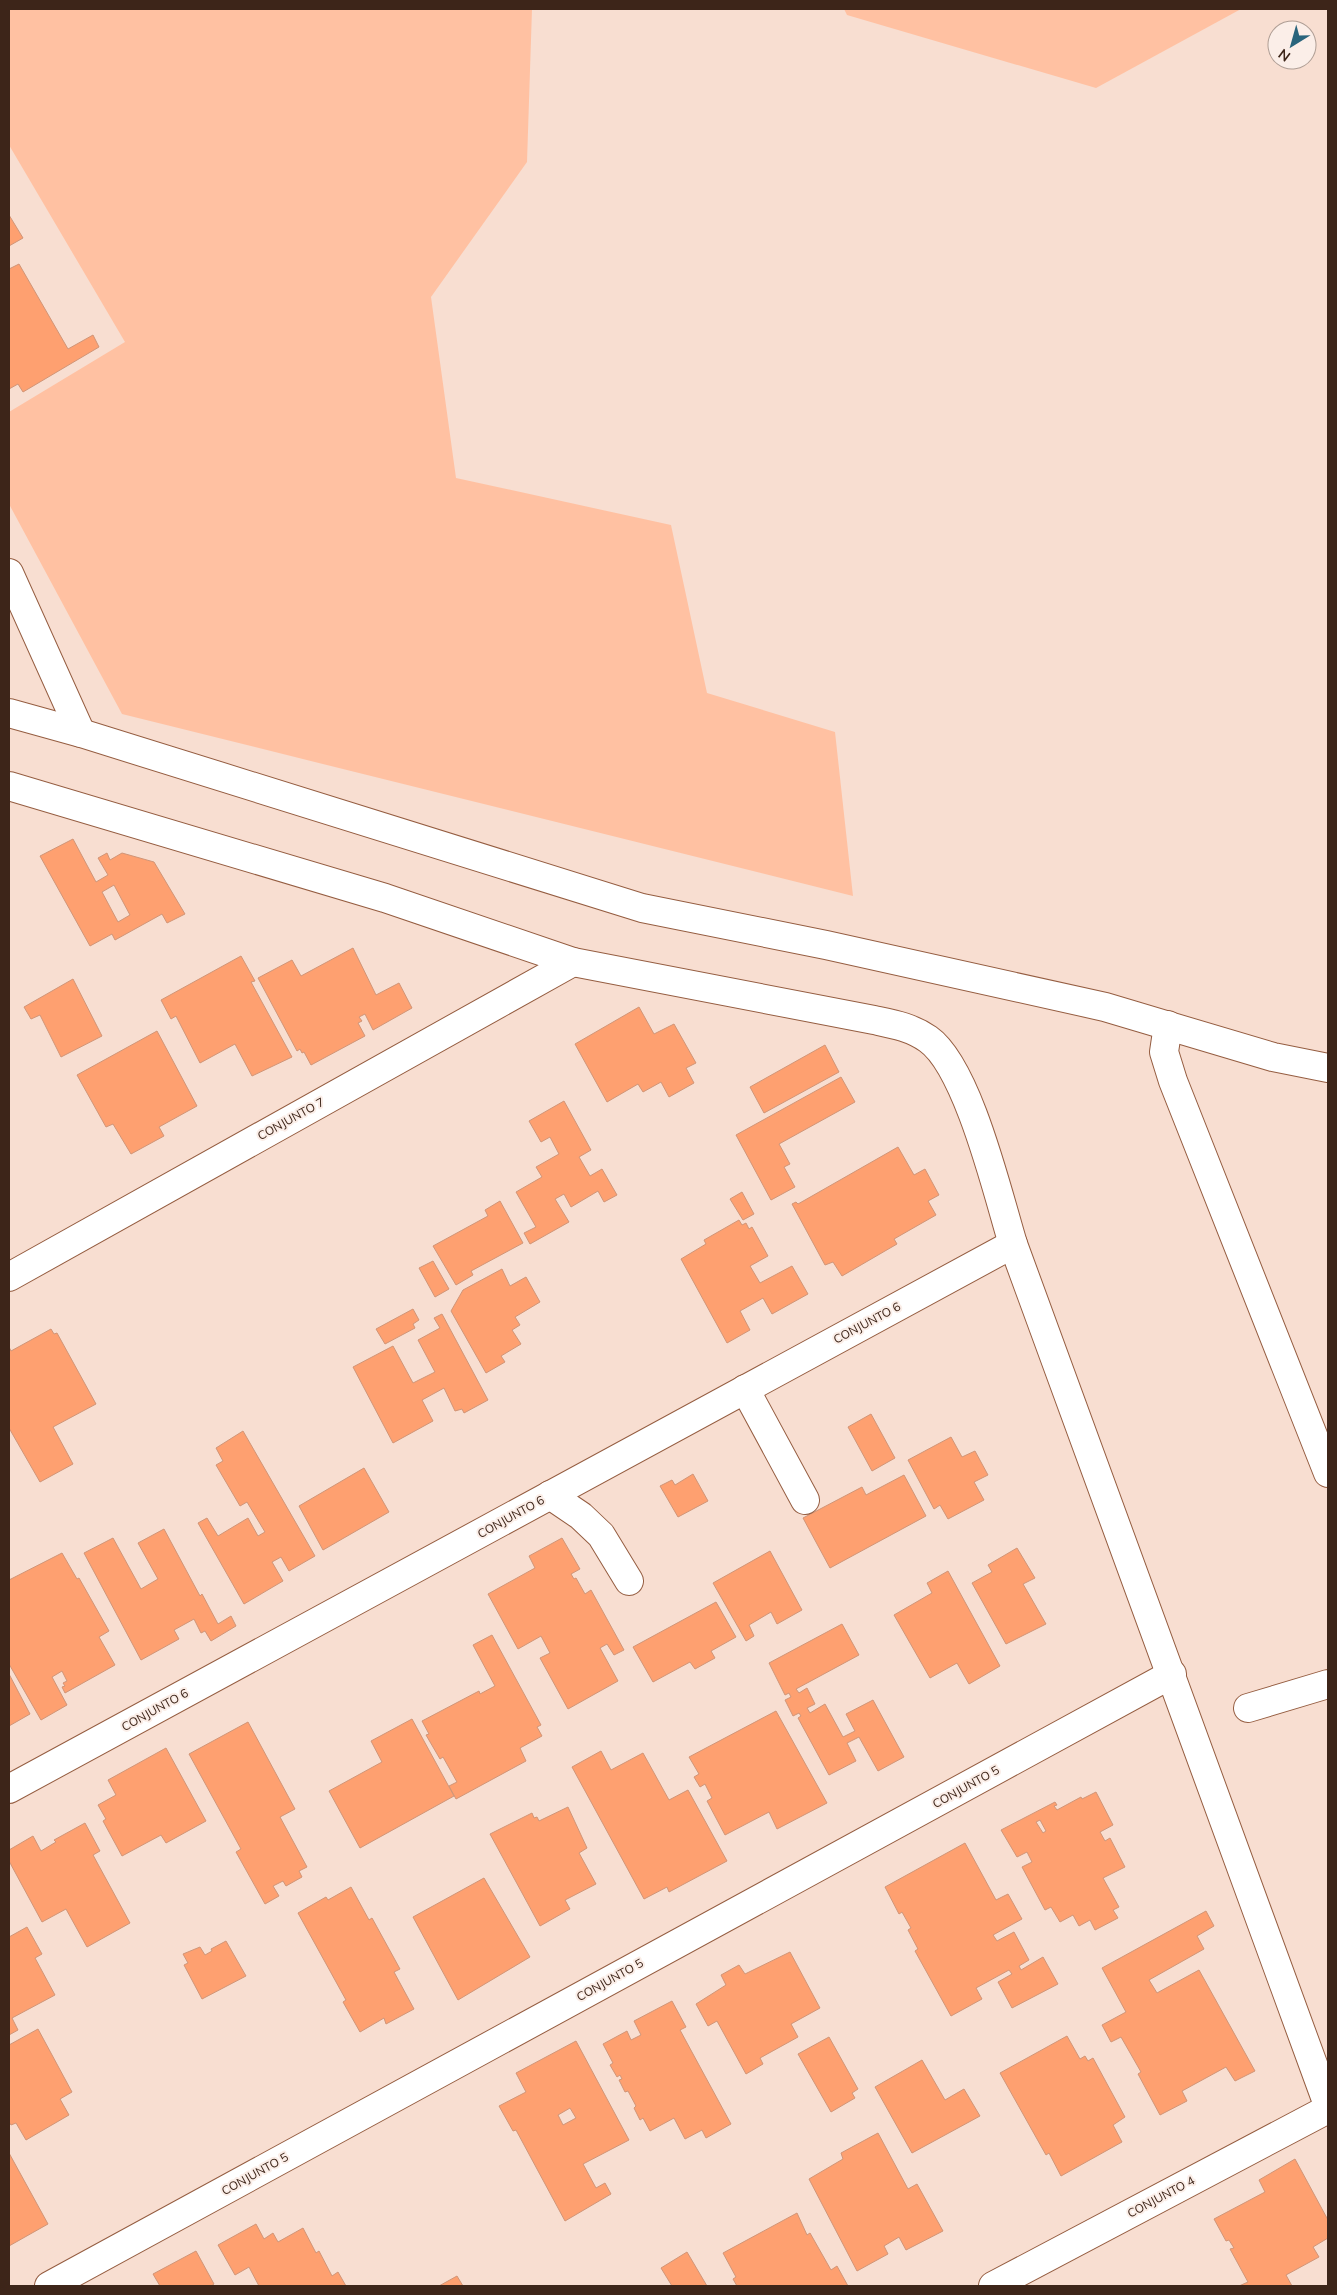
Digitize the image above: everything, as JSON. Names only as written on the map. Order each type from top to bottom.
[{"type":"street","points":[[9,573],[82,733]]},
{"type":"street","points":[[9,713],[82,733],[642,908],[845,949],[1104,1007],[1274,1057],[1328,1068]]},
{"type":"street","points":[[9,786],[385,898],[574,962],[874,1020],[906,1027],[928,1039],[946,1057],[972,1112],[1013,1244],[1172,1674],[1328,2105]]},
{"type":"street","name":"CONJUNTO 7","points":[[9,1276],[574,962]]},
{"type":"street","points":[[1168,1025],[1164,1052],[1173,1082],[1328,1473]]},
{"type":"street","name":"CONJUNTO 6","points":[[9,1789],[1013,1244]]},
{"type":"street","points":[[744,1389],[805,1500]]},
{"type":"street","points":[[550,1495],[581,1516],[601,1535],[629,1581]]},
{"type":"street","name":"CONJUNTO 5","points":[[48,2286],[1172,1674]]},
{"type":"street","points":[[1248,1708],[1328,1684]]},
{"type":"street","name":"CONJUNTO 4","points":[[993,2286],[1328,2109]]},
{"type":"shaded area","points":[[9,9],[532,9],[527,162],[431,297],[456,478],[671,525],[707,693],[835,732],[853,896],[122,714],[9,504],[9,412],[125,342],[9,145]]},
{"type":"shaded area","points":[[844,9],[1241,9],[1096,88],[847,15]]},
{"type":"building","points":[[9,215],[23,238],[9,246]]},
{"type":"building","points":[[19,264],[68,349],[93,335],[99,347],[23,392],[18,384],[9,389],[9,269]]},
{"type":"building","points":[[73,839],[96,882],[108,875],[98,858],[107,853],[110,860],[122,853],[154,862],[185,914],[167,923],[162,914],[115,940],[112,934],[90,946],[40,856]],"holes":[[[114,885],[130,915],[118,922],[102,892]]]},
{"type":"building","points":[[353,948],[376,995],[399,983],[412,1008],[373,1030],[365,1014],[359,1017],[362,1021],[358,1023],[365,1036],[311,1065],[304,1052],[302,1053],[300,1049],[297,1051],[258,978],[292,960],[301,976]]},
{"type":"building","points":[[241,956],[255,981],[251,982],[292,1057],[252,1076],[235,1044],[200,1063],[176,1016],[171,1019],[161,1000]]},
{"type":"building","points":[[73,979],[102,1036],[61,1057],[40,1015],[31,1019],[24,1007]]},
{"type":"building","points":[[639,1007],[654,1034],[674,1024],[696,1063],[686,1068],[694,1083],[669,1097],[661,1082],[643,1092],[638,1084],[607,1102],[575,1044]]},
{"type":"building","points":[[157,1031],[197,1106],[159,1127],[164,1136],[131,1154],[113,1124],[106,1127],[77,1075]]},
{"type":"building","points":[[825,1045],[839,1072],[764,1113],[750,1087]]},
{"type":"building","points":[[841,1077],[855,1102],[779,1144],[790,1164],[784,1167],[795,1187],[771,1200],[736,1135]]},
{"type":"building","points":[[564,1101],[591,1150],[579,1157],[590,1176],[602,1169],[617,1195],[604,1202],[598,1191],[571,1207],[564,1194],[555,1199],[569,1222],[530,1244],[524,1233],[536,1227],[516,1192],[542,1177],[536,1167],[559,1154],[550,1137],[541,1142],[529,1121]]},
{"type":"building","points":[[898,1147],[914,1175],[925,1169],[939,1195],[928,1201],[936,1215],[894,1239],[897,1244],[842,1276],[833,1262],[825,1265],[792,1204],[796,1202],[798,1204]]},
{"type":"building","points":[[742,1192],[754,1214],[743,1220],[730,1199]]},
{"type":"building","points":[[500,1201],[523,1243],[471,1271],[473,1275],[456,1285],[433,1246],[488,1216],[485,1210]]},
{"type":"building","points":[[739,1220],[742,1225],[746,1223],[749,1229],[752,1227],[768,1256],[750,1266],[760,1283],[792,1266],[808,1294],[772,1314],[763,1298],[740,1311],[750,1330],[727,1343],[681,1259],[706,1244],[704,1240]]},
{"type":"building","points":[[433,1261],[449,1289],[435,1297],[419,1268]]},
{"type":"building","points":[[502,1269],[510,1286],[526,1277],[540,1302],[515,1317],[520,1325],[512,1330],[521,1344],[501,1356],[505,1362],[486,1373],[451,1311],[463,1290]]},
{"type":"building","points":[[413,1309],[419,1320],[413,1324],[415,1328],[385,1344],[376,1329]]},
{"type":"building","points":[[442,1314],[488,1400],[464,1413],[462,1409],[455,1411],[444,1388],[422,1400],[433,1421],[393,1443],[353,1367],[393,1346],[413,1383],[435,1372],[418,1340],[440,1328],[434,1318]]},
{"type":"building","points":[[51,1329],[54,1334],[57,1333],[96,1404],[53,1427],[73,1464],[40,1482],[9,1428],[9,1347],[11,1351]]},
{"type":"building","points":[[871,1414],[895,1458],[872,1471],[848,1427]]},
{"type":"building","points":[[243,1431],[315,1556],[289,1571],[281,1557],[272,1562],[283,1581],[244,1604],[198,1523],[207,1518],[218,1536],[248,1518],[258,1536],[265,1532],[247,1502],[240,1506],[216,1465],[223,1461],[216,1448]]},
{"type":"building","points":[[951,1437],[962,1457],[975,1451],[988,1475],[974,1482],[984,1500],[948,1519],[940,1505],[934,1509],[908,1460]]},
{"type":"building","points":[[364,1468],[389,1512],[323,1550],[299,1506]]},
{"type":"building","points":[[693,1474],[708,1501],[678,1517],[660,1486],[672,1480],[675,1485]]},
{"type":"building","points":[[904,1475],[926,1516],[830,1568],[803,1518],[862,1487],[866,1495]]},
{"type":"building","points":[[164,1529],[200,1596],[202,1594],[218,1624],[231,1616],[236,1626],[211,1641],[205,1631],[201,1633],[194,1619],[174,1630],[179,1639],[141,1660],[84,1553],[113,1538],[141,1589],[158,1579],[138,1543]]},
{"type":"building","points":[[562,1538],[580,1569],[571,1574],[574,1579],[576,1578],[585,1594],[591,1590],[624,1650],[614,1655],[607,1644],[600,1648],[618,1681],[568,1709],[540,1658],[550,1653],[541,1636],[518,1649],[488,1594],[535,1568],[529,1556]]},
{"type":"building","points":[[1017,1548],[1035,1578],[1023,1584],[1046,1624],[1006,1644],[972,1583],[992,1572],[988,1565]]},
{"type":"building","points":[[770,1551],[802,1610],[777,1624],[771,1612],[749,1625],[754,1636],[746,1641],[713,1583]]},
{"type":"building","points":[[62,1553],[77,1579],[79,1578],[109,1631],[99,1637],[115,1665],[65,1693],[62,1687],[65,1686],[63,1683],[67,1681],[62,1671],[52,1677],[67,1705],[41,1720],[9,1664],[9,1580]]},
{"type":"building","points":[[948,1571],[1000,1666],[969,1684],[957,1663],[930,1678],[894,1615],[932,1593],[927,1583]]},
{"type":"building","points":[[716,1602],[736,1637],[711,1651],[715,1658],[695,1669],[690,1662],[653,1682],[633,1647]]},
{"type":"building","points":[[842,1624],[859,1655],[796,1689],[799,1693],[807,1688],[815,1704],[807,1708],[810,1713],[825,1704],[843,1737],[855,1731],[846,1714],[873,1700],[904,1757],[878,1771],[859,1737],[847,1743],[856,1761],[829,1775],[798,1718],[801,1716],[799,1713],[793,1716],[785,1700],[791,1697],[789,1693],[785,1695],[769,1663]]},
{"type":"building","points":[[492,1635],[541,1725],[537,1727],[542,1736],[520,1748],[526,1761],[456,1799],[449,1786],[457,1782],[443,1757],[440,1759],[426,1735],[429,1734],[422,1721],[479,1691],[480,1694],[495,1686],[473,1645]]},
{"type":"building","points":[[9,1674],[30,1714],[9,1726]]},
{"type":"building","points":[[776,1711],[827,1803],[777,1829],[769,1812],[725,1835],[707,1801],[712,1798],[705,1784],[700,1787],[694,1777],[699,1774],[689,1757]]},
{"type":"building","points":[[412,1719],[454,1796],[360,1848],[329,1791],[382,1762],[371,1741]]},
{"type":"building","points":[[248,1722],[295,1809],[280,1817],[307,1867],[299,1871],[302,1877],[286,1886],[283,1881],[273,1886],[279,1896],[265,1904],[236,1852],[241,1849],[189,1754]]},
{"type":"building","points":[[166,1748],[206,1821],[166,1843],[161,1835],[122,1856],[103,1821],[106,1819],[98,1805],[116,1795],[108,1780]]},
{"type":"building","points":[[601,1751],[611,1770],[643,1753],[669,1800],[688,1790],[727,1861],[669,1892],[667,1887],[644,1899],[572,1767]]},
{"type":"building","points":[[1096,1792],[1113,1825],[1100,1832],[1105,1841],[1110,1838],[1125,1867],[1103,1878],[1119,1907],[1113,1910],[1118,1918],[1095,1930],[1090,1920],[1079,1926],[1073,1915],[1060,1922],[1051,1907],[1045,1910],[1022,1867],[1032,1862],[1027,1852],[1017,1857],[1001,1830],[1055,1802],[1057,1805],[1054,1806],[1057,1810],[1081,1797],[1082,1799]],"holes":[[[1040,1820],[1046,1831],[1043,1833],[1036,1822]]]},
{"type":"building","points":[[568,1807],[587,1848],[579,1853],[596,1884],[565,1900],[570,1909],[540,1926],[490,1834],[532,1813],[534,1818],[537,1817],[539,1821]]},
{"type":"building","points":[[85,1823],[100,1851],[93,1855],[130,1923],[87,1947],[66,1909],[42,1922],[9,1861],[9,1850],[33,1836],[41,1851],[56,1842],[54,1840]]},
{"type":"building","points":[[965,1843],[996,1900],[1008,1894],[1022,1919],[993,1935],[997,1941],[1014,1932],[1029,1960],[1019,1966],[1021,1970],[1043,1957],[1058,1984],[1012,2008],[998,1982],[1012,1974],[1009,1970],[976,1988],[982,1999],[951,2016],[915,1951],[918,1949],[908,1930],[911,1928],[902,1912],[899,1914],[885,1887]]},
{"type":"building","points":[[484,1878],[530,1957],[458,2000],[413,1917]]},
{"type":"building","points":[[351,1887],[369,1920],[372,1918],[400,1969],[394,1972],[414,2009],[386,2024],[384,2018],[360,2032],[343,2002],[346,2000],[298,1913],[326,1897],[328,1900]]},
{"type":"building","points":[[1206,1911],[1214,1926],[1197,1936],[1204,1949],[1149,1980],[1157,1993],[1199,1970],[1255,2071],[1235,2081],[1226,2067],[1182,2091],[1187,2101],[1160,2115],[1138,2074],[1141,2072],[1121,2037],[1111,2042],[1102,2025],[1126,2012],[1102,1968]]},
{"type":"building","points":[[27,1927],[42,1954],[35,1958],[55,1995],[12,2018],[18,2030],[9,2035],[9,1937]]},
{"type":"building","points":[[226,1941],[246,1976],[202,1999],[184,1965],[188,1963],[183,1954],[200,1947],[205,1955],[212,1951],[211,1949]]},
{"type":"building","points":[[790,1952],[820,2008],[791,2024],[798,2037],[760,2058],[763,2064],[746,2074],[717,2021],[708,2026],[696,2004],[726,1985],[721,1975],[739,1965],[745,1974]]},
{"type":"building","points":[[672,2001],[686,2027],[680,2030],[731,2124],[706,2138],[702,2130],[685,2139],[674,2118],[650,2131],[643,2118],[640,2120],[634,2108],[636,2106],[628,2091],[625,2092],[619,2080],[622,2079],[620,2075],[617,2077],[610,2065],[613,2063],[603,2044],[627,2031],[631,2040],[641,2035],[634,2021]]},
{"type":"building","points":[[38,2029],[72,2092],[60,2099],[69,2115],[26,2140],[16,2123],[11,2125],[9,2122],[9,2045]]},
{"type":"building","points":[[1067,2036],[1080,2059],[1085,2056],[1088,2061],[1093,2058],[1125,2117],[1113,2125],[1122,2142],[1061,2176],[1049,2153],[1046,2155],[1000,2073]]},
{"type":"building","points":[[829,2037],[858,2089],[852,2093],[855,2098],[831,2112],[798,2054]]},
{"type":"building","points":[[576,2041],[629,2140],[583,2164],[596,2188],[605,2183],[611,2194],[565,2221],[516,2130],[513,2131],[499,2106],[526,2092],[516,2073]],"holes":[[[570,2108],[576,2118],[563,2125],[558,2115]]]},
{"type":"building","points":[[922,2060],[945,2100],[964,2089],[980,2116],[912,2153],[875,2087]]},
{"type":"building","points":[[878,2133],[908,2189],[917,2184],[943,2231],[906,2250],[899,2237],[884,2246],[888,2254],[857,2271],[809,2179],[843,2159],[841,2153]]},
{"type":"building","points":[[9,2153],[48,2224],[9,2246]]},
{"type":"building","points":[[1295,2159],[1328,2220],[1328,2238],[1313,2247],[1319,2257],[1286,2275],[1292,2286],[1239,2286],[1248,2282],[1230,2249],[1234,2248],[1229,2240],[1226,2241],[1214,2219],[1265,2192],[1259,2180]]},
{"type":"building","points":[[797,2213],[807,2235],[810,2233],[831,2270],[837,2266],[848,2286],[737,2286],[733,2279],[736,2277],[723,2253]]},
{"type":"building","points":[[256,2224],[264,2239],[273,2233],[278,2242],[303,2228],[316,2253],[319,2251],[332,2276],[338,2272],[346,2286],[259,2286],[249,2267],[235,2275],[218,2245]]},
{"type":"building","points":[[196,2251],[214,2284],[211,2286],[160,2286],[153,2274]]},
{"type":"building","points":[[687,2252],[707,2286],[672,2286],[661,2268]]},
{"type":"building","points":[[457,2276],[463,2286],[439,2286]]}]
